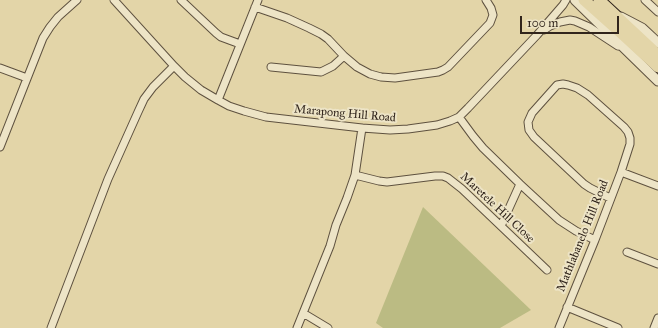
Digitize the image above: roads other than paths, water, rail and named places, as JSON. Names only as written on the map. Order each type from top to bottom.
[{"type":"highway","points":[[584,0],[658,67]]},
{"type":"highway","points":[[599,0],[658,55]]},
{"type":"street","points":[[0,147],[43,38],[58,17],[77,0]]},
{"type":"street","name":"Marapong Hill Road","points":[[114,0],[174,66],[201,90],[229,106],[266,117],[390,130],[408,130],[437,125],[459,117],[537,35],[566,0]]},
{"type":"street","points":[[181,0],[216,33],[240,44]]},
{"type":"street","points":[[218,100],[256,4],[321,34],[357,67],[370,74],[381,77],[395,78],[438,72],[448,67],[490,23],[493,15],[486,0]]},
{"type":"street","points":[[575,0],[658,82]]},
{"type":"street","points":[[645,0],[658,12]]},
{"type":"street","points":[[613,12],[642,28],[658,43]]},
{"type":"street","points":[[537,35],[550,26],[570,20],[590,27],[628,53]]},
{"type":"street","points":[[271,67],[322,72],[333,66],[344,56]]},
{"type":"street","points":[[51,328],[108,179],[144,99],[153,87],[174,66]]},
{"type":"street","points":[[0,68],[27,78]]},
{"type":"street","name":"Mathlabanelo Hill Road","points":[[559,328],[595,240],[630,144],[630,138],[624,127],[588,95],[577,88],[568,85],[556,85],[532,113],[528,122],[529,130],[534,137],[584,184],[610,198]]},
{"type":"street","points":[[459,117],[483,148],[520,184],[567,226],[595,240]]},
{"type":"street","points":[[297,328],[330,246],[336,225],[355,175],[362,128]]},
{"type":"street","points":[[620,172],[658,186]]},
{"type":"street","name":"Maretele Hill Close","points":[[355,175],[387,182],[443,176],[456,183],[547,270]]},
{"type":"street","points":[[501,226],[520,184]]},
{"type":"street","points":[[627,252],[658,264]]},
{"type":"street","points":[[567,307],[618,328]]},
{"type":"street","points":[[303,313],[328,328]]},
{"type":"street","points":[[654,328],[658,318]]}]
